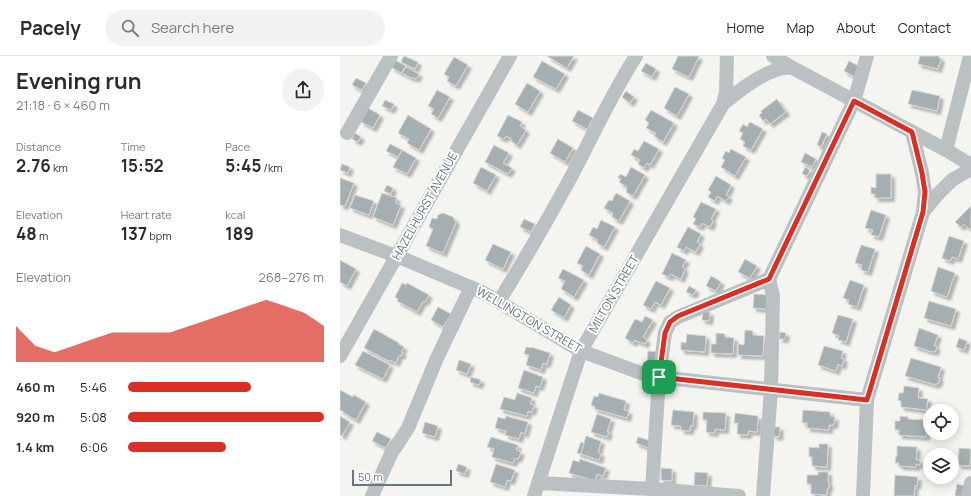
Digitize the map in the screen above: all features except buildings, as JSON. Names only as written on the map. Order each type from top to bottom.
[{"type":"street","points":[[347,134],[391,56]]},
{"type":"street","name":"HAZELHURST AVENUE","points":[[340,356],[510,56]]},
{"type":"street","points":[[499,301],[526,258],[624,74],[636,56]]},
{"type":"street","name":"MILTON STREET","points":[[536,489],[581,352],[723,104],[726,92],[727,56]]},
{"type":"street","points":[[773,56],[971,165]]},
{"type":"street","points":[[762,496],[771,390],[773,296],[769,279],[854,101],[868,56]]},
{"type":"street","points":[[946,150],[970,56]]},
{"type":"street","name":"MILTON STREET","points":[[723,104],[743,88],[764,75],[777,69],[791,67]]},
{"type":"street","points":[[863,496],[867,400],[923,212],[925,192],[912,132]]},
{"type":"street","points":[[923,212],[952,180],[971,169]]},
{"type":"street","name":"WELLINGTON STREET","points":[[340,235],[397,256],[471,287],[499,301],[581,352],[649,376],[867,400]]},
{"type":"street","points":[[652,489],[659,377],[665,333],[670,322],[678,316],[769,279]]},
{"type":"street","points":[[372,496],[391,454],[408,428],[437,358],[471,287]]},
{"type":"street","points":[[968,496],[971,483]]},
{"type":"street","points":[[536,489],[652,489],[739,496]]},
{"type":"route","points":[[854,101],[912,132],[925,192],[923,212],[867,400],[659,377],[665,333],[670,322],[678,316],[769,279],[854,101]]}]
